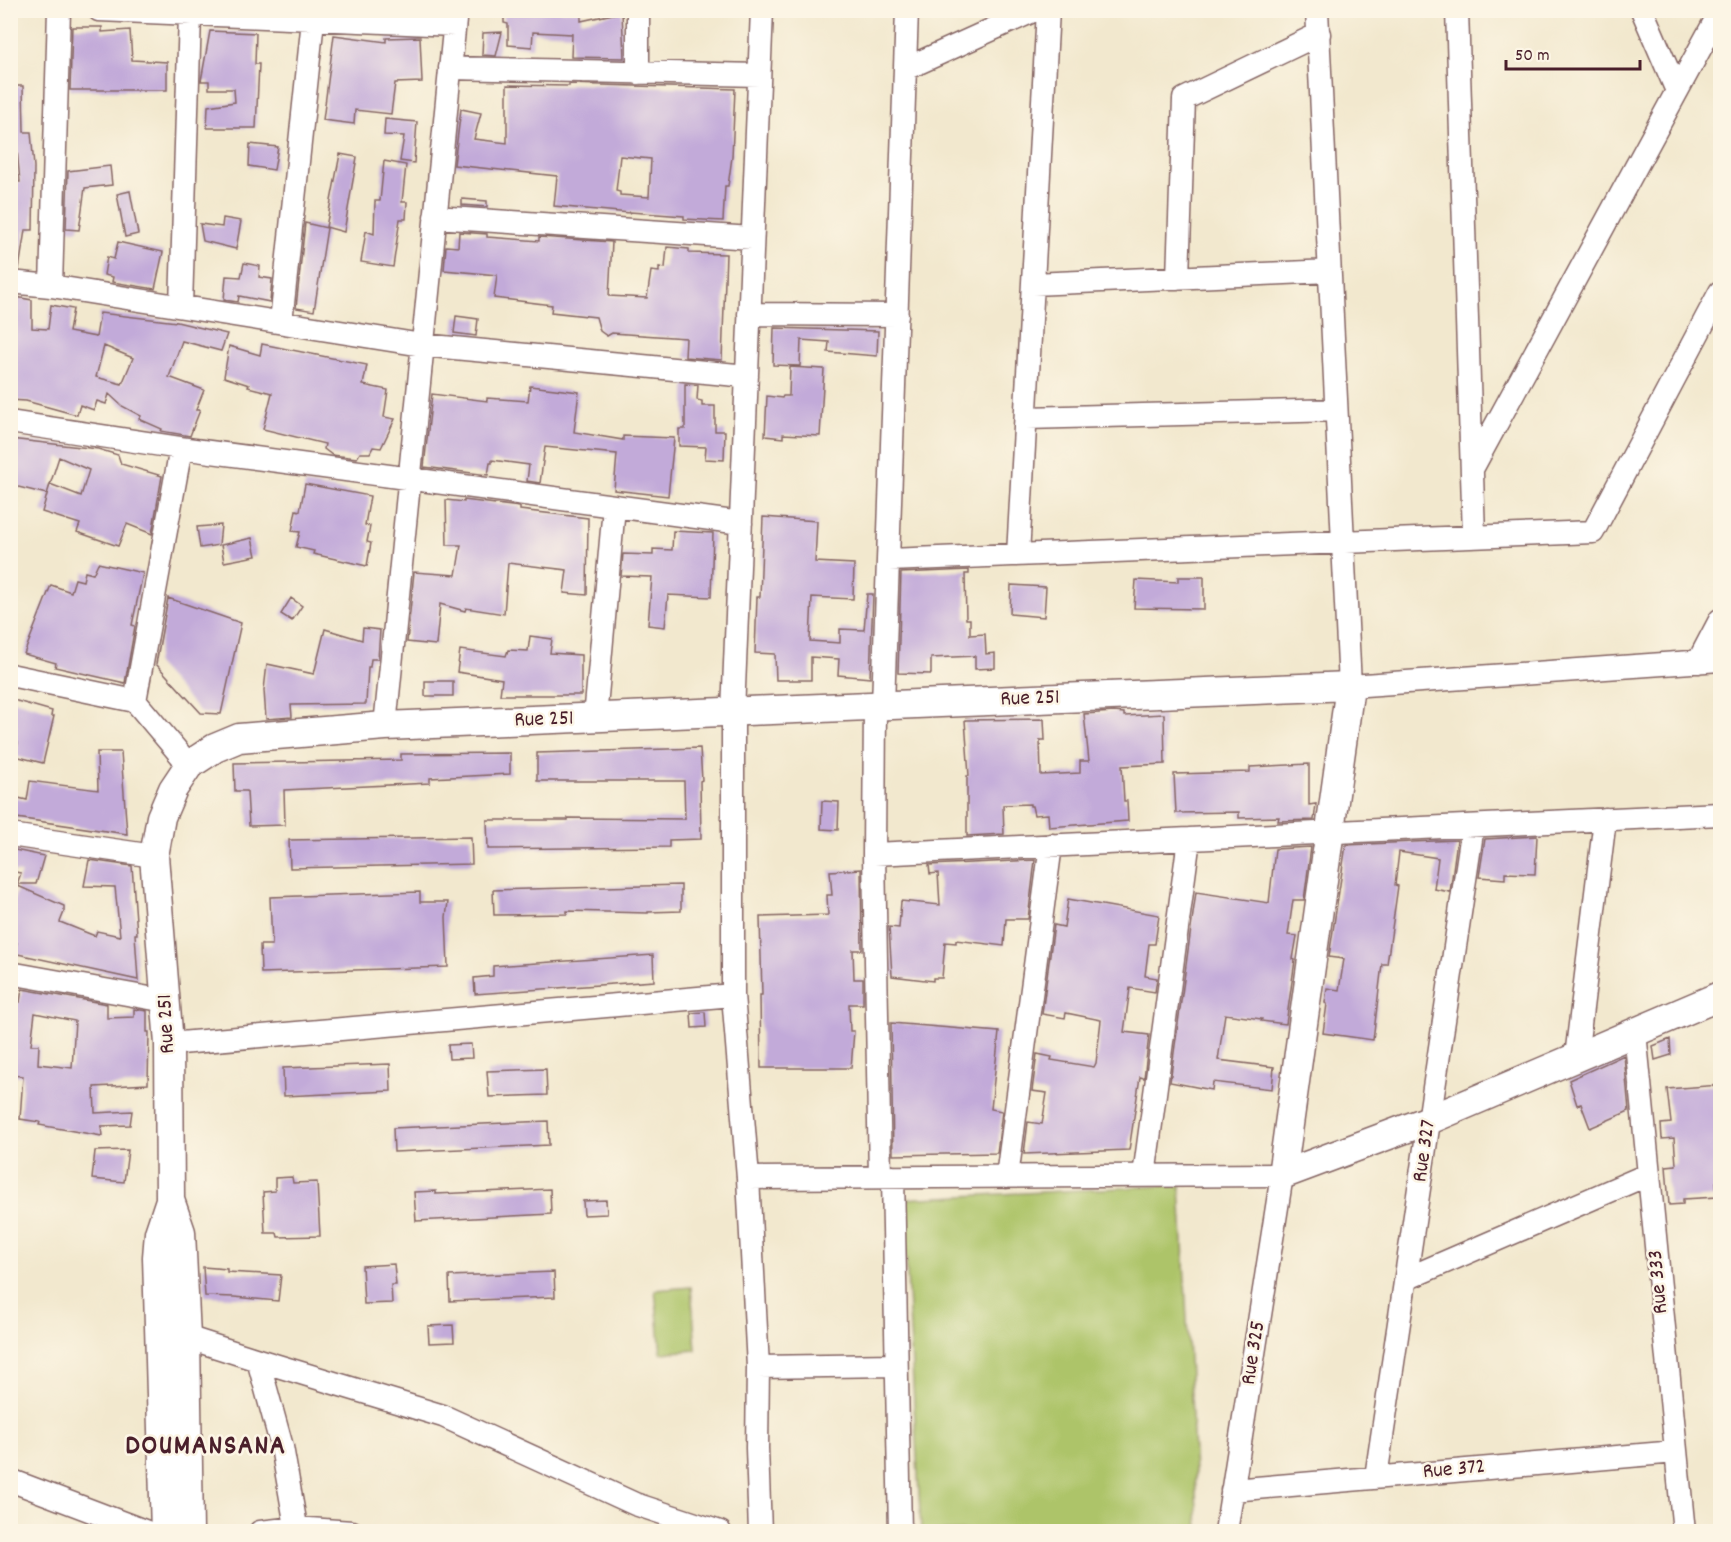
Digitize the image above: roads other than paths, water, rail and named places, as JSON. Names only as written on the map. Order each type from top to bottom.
[{"type":"main road","name":"Rue 251","points":[[189,1532],[186,1337],[181,1232],[170,1200],[169,1044],[154,856],[161,817],[173,789],[189,765],[215,748],[239,738],[385,726],[1350,686]]},
{"type":"main road","points":[[1350,686],[1282,1174],[1429,1120],[1720,996]]},
{"type":"main road","name":"Rue 251","points":[[165,1532],[157,1257],[159,1233],[170,1200]]},
{"type":"street","points":[[51,286],[59,10]]},
{"type":"street","points":[[99,10],[313,20],[455,18],[385,726]]},
{"type":"street","points":[[638,10],[638,73]]},
{"type":"street","points":[[760,1532],[757,1448],[758,1367],[748,1178],[733,995],[733,712],[762,10]]},
{"type":"street","points":[[900,1532],[874,854],[879,706],[889,560],[908,10]]},
{"type":"street","points":[[906,69],[1035,10]]},
{"type":"street","points":[[1018,555],[1048,10]]},
{"type":"street","points":[[1317,10],[1350,686],[1720,660]]},
{"type":"street","points":[[1457,10],[1474,536]]},
{"type":"street","points":[[1641,10],[1677,91]]},
{"type":"street","points":[[1472,469],[1720,12]]},
{"type":"street","points":[[181,306],[190,15]]},
{"type":"street","points":[[281,322],[313,20]]},
{"type":"street","points":[[1178,278],[1184,99],[1318,34]]},
{"type":"street","points":[[450,68],[759,75]]},
{"type":"street","points":[[435,217],[752,238]]},
{"type":"street","points":[[1033,284],[1330,271]]},
{"type":"street","points":[[10,282],[51,286],[422,345],[747,376]]},
{"type":"street","points":[[889,560],[1593,532],[1720,292]]},
{"type":"street","points":[[749,314],[897,315]]},
{"type":"street","points":[[1026,418],[1336,410]]},
{"type":"street","points":[[10,422],[181,448],[741,523]]},
{"type":"street","points":[[135,701],[181,448]]},
{"type":"street","points":[[595,718],[614,507]]},
{"type":"street","points":[[1698,662],[1720,620]]},
{"type":"street","points":[[10,675],[135,701],[189,765]]},
{"type":"street","points":[[874,854],[1720,814]]},
{"type":"street","points":[[1576,1058],[1605,819]]},
{"type":"street","name":"Rue 327","points":[[1376,1477],[1473,825]]},
{"type":"street","points":[[10,835],[154,856]]},
{"type":"street","points":[[1144,1176],[1189,839]]},
{"type":"street","points":[[1007,1177],[1051,845]]},
{"type":"street","points":[[10,973],[166,1001]]},
{"type":"street","points":[[169,1044],[733,995]]},
{"type":"street","name":"Rue 333","points":[[1635,1032],[1684,1532]]},
{"type":"street","points":[[748,1178],[1282,1174]]},
{"type":"street","name":"Rue 325","points":[[1226,1532],[1282,1174]]},
{"type":"street","points":[[1406,1279],[1649,1174]]},
{"type":"street","points":[[186,1337],[443,1416],[635,1503],[720,1532]]},
{"type":"street","points":[[258,1360],[282,1447],[296,1530]]},
{"type":"street","points":[[758,1367],[895,1365]]},
{"type":"street","name":"Rue 372","points":[[1232,1490],[1676,1452]]},
{"type":"street","points":[[10,1480],[147,1532]]},
{"type":"street","points":[[260,1532],[296,1530],[352,1532]]},
{"type":"district","name":"DOUMANSANA","points":[[206,1448]]}]
